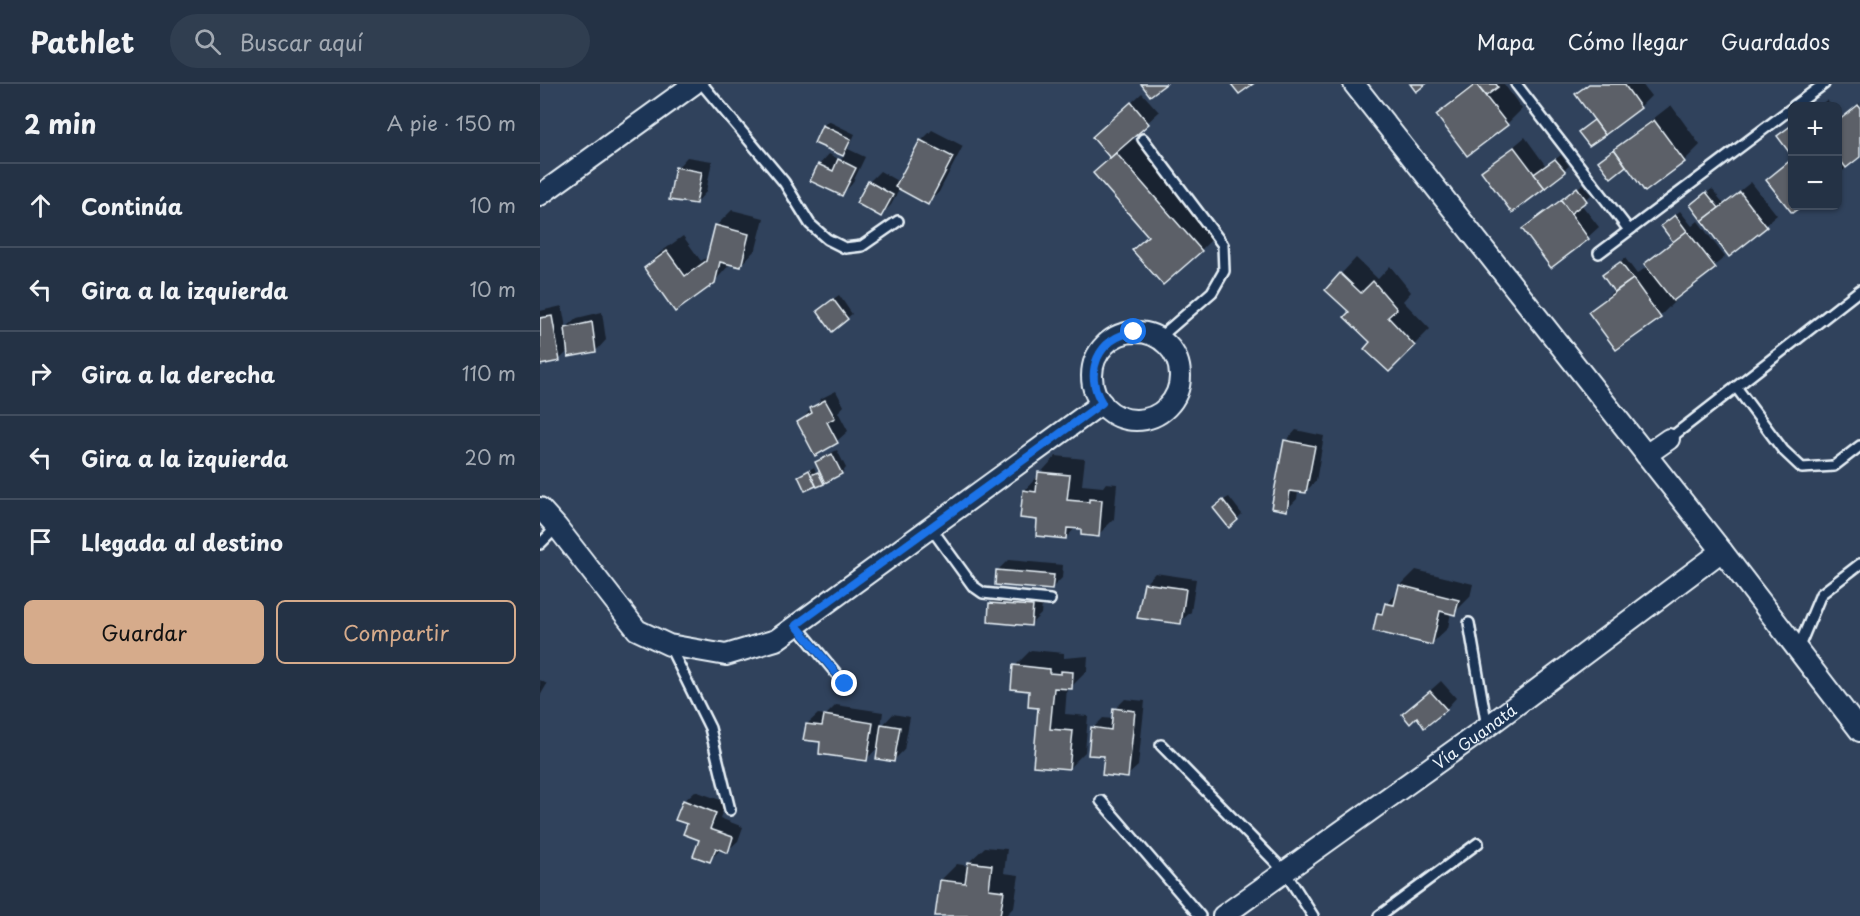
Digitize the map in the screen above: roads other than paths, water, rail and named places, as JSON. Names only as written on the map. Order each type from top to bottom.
[{"type":"street","points":[[542,190],[694,84]]},
{"type":"street","points":[[1360,86],[1722,550],[1860,731]]},
{"type":"street","points":[[1142,333],[1159,338],[1173,351],[1180,369],[1178,388],[1169,405],[1154,416],[1135,420],[1117,415],[1102,403],[1094,387],[1093,370],[1104,347],[1117,337],[1142,333]]},
{"type":"street","points":[[540,508],[557,526],[637,630],[669,645],[726,655],[776,640],[1102,403]]},
{"type":"street","points":[[1647,455],[1669,439]]},
{"type":"street","name":"Vía Guanatá","points":[[1223,916],[1487,727],[1722,550]]},
{"type":"lane","points":[[702,84],[784,182],[810,224],[827,239],[844,248],[862,246],[898,221]]},
{"type":"lane","points":[[1516,84],[1629,230]]},
{"type":"lane","points":[[1800,102],[1823,84]]},
{"type":"lane","points":[[1599,253],[1788,111]]},
{"type":"lane","points":[[1143,139],[1223,245],[1224,271],[1212,292],[1159,338]]},
{"type":"lane","points":[[1669,439],[1860,290]]},
{"type":"lane","points":[[1736,387],[1783,450],[1802,468],[1834,466],[1860,446]]},
{"type":"lane","points":[[540,543],[557,526]]},
{"type":"lane","points":[[931,528],[973,586],[983,593],[1050,600]]},
{"type":"lane","points":[[1798,649],[1821,594],[1860,564]]},
{"type":"lane","points":[[1469,623],[1487,727]]},
{"type":"lane","points":[[796,625],[845,684]]},
{"type":"lane","points":[[669,645],[710,728],[730,810]]},
{"type":"lane","points":[[1161,745],[1285,872],[1313,916]]},
{"type":"lane","points":[[1101,801],[1200,916]]},
{"type":"lane","points":[[1379,916],[1478,843]]}]
